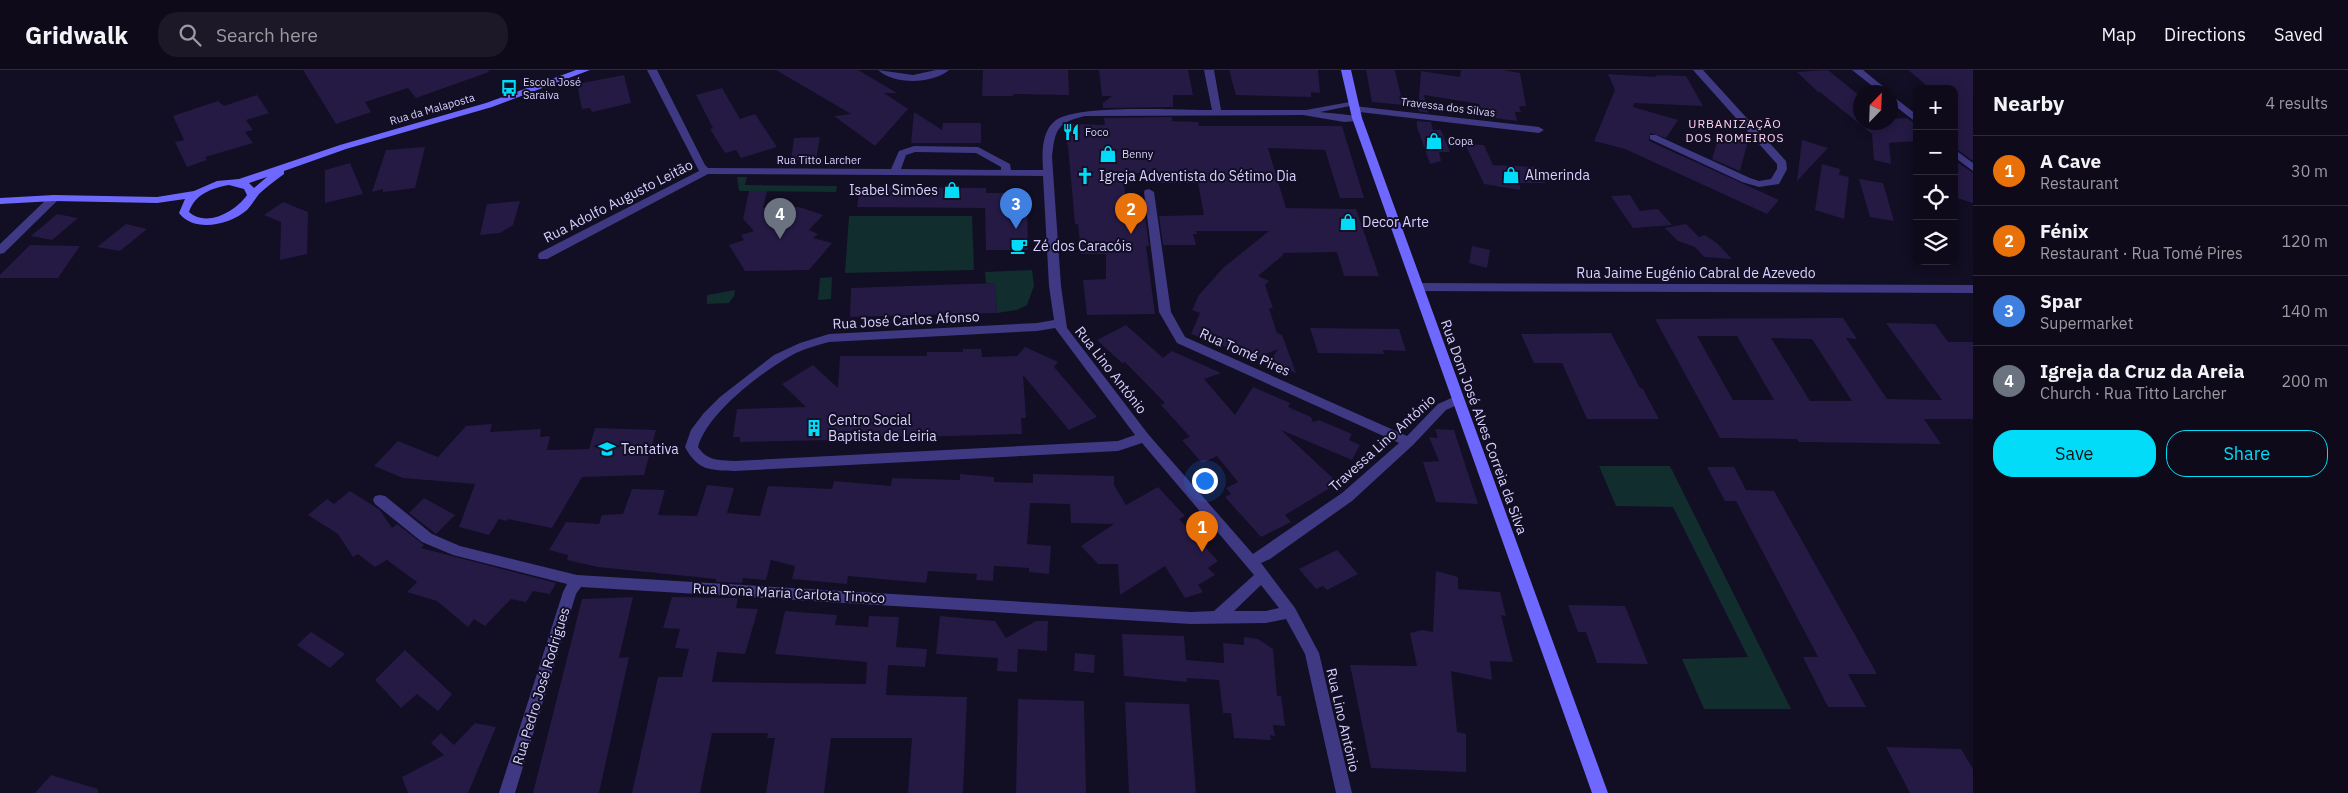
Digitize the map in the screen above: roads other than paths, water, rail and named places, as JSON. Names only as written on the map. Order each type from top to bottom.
[{"type":"street","name":"Rua da Malaposta","points":[[0,201],[54,198],[157,200],[195,194],[221,183],[239,182],[350,145],[472,111],[585,70]]},
{"type":"street","points":[[652,70],[701,167],[706,171]]},
{"type":"street","points":[[882,70],[893,75],[907,77],[930,75],[944,70]]},
{"type":"street","points":[[1209,70],[1217,112]]},
{"type":"street","name":"Rua Dom José Alves Correia da Silva","points":[[1346,70],[1354,110],[1600,793]]},
{"type":"street","points":[[1653,137],[1746,180],[1759,184],[1775,182],[1782,169],[1782,163],[1698,70]]},
{"type":"street","points":[[1857,70],[1876,85]]},
{"type":"street","points":[[1898,104],[1913,117]]},
{"type":"street","name":"Rua Lino António","points":[[1303,112],[1344,119],[1354,110]]},
{"type":"street","name":"Rua Lino António","points":[[1344,793],[1312,653],[1290,612],[1263,575],[1144,436],[1068,338],[1059,323],[1047,173],[1050,130],[1067,117],[1085,112],[1303,112],[1354,110]]},
{"type":"street","name":"Travessa dos Silvas","points":[[1354,110],[1540,130]]},
{"type":"street","points":[[895,172],[902,153],[914,149],[978,150],[1006,166],[1006,173]]},
{"type":"street","points":[[1958,155],[1973,168]]},
{"type":"street","name":"Rua da Malaposta","points":[[195,194],[184,207],[184,213],[194,221],[214,221],[235,214],[249,202],[252,195],[286,167]]},
{"type":"street","name":"Rua Titto Larcher","points":[[706,171],[1047,173]]},
{"type":"street","name":"Rua Adolfo Augusto Leitão","points":[[544,256],[706,171]]},
{"type":"street","points":[[239,182],[251,190],[252,195]]},
{"type":"street","name":"Rua Tomé Pires","points":[[1149,192],[1165,312],[1181,340],[1409,442]]},
{"type":"street","points":[[0,250],[54,198]]},
{"type":"street","name":"Rua da Malaposta","points":[[157,200],[184,207]]},
{"type":"street","name":"Rua Jaime Eugénio Cabral de Azevedo","points":[[1418,287],[1973,289]]},
{"type":"street","name":"Rua José Carlos Afonso","points":[[1059,323],[1037,327],[829,338],[803,346],[788,353],[739,388],[702,422],[690,443],[697,458],[712,464],[735,466],[1118,446],[1144,436]]},
{"type":"street","name":"Travessa Lino António","points":[[1251,561],[1265,555],[1348,497],[1409,442],[1442,407],[1458,400]]},
{"type":"street","name":"Rua Dona Maria Carlota Tinoco","points":[[380,500],[427,538],[450,548],[577,581],[1191,618],[1266,617],[1290,612]]},
{"type":"street","points":[[1218,617],[1263,575]]},
{"type":"street","name":"Rua Pedro José Rodrigues","points":[[507,793],[570,592],[577,581]]},
{"type":"place","name":"Escola José Saraiva","points":[[509,88]]},
{"type":"place","name":"Foco","points":[[1071,132]]},
{"type":"place","name":"Copa","points":[[1434,141]]},
{"type":"place","name":"Benny","points":[[1108,154]]},
{"type":"place","name":"Almerinda","points":[[1511,175]]},
{"type":"place","name":"Igreja Adventista do Sétimo Dia","points":[[1085,176]]},
{"type":"place","name":"Isabel Simões","points":[[952,190]]},
{"type":"place","name":"Decor Arte","points":[[1348,222]]},
{"type":"place","name":"Spar","points":[[1016,229]]},
{"type":"place","name":"Fénix","points":[[1131,234]]},
{"type":"place","name":"Igreja da Cruz da Areia","points":[[780,239]]},
{"type":"place","name":"Zé dos Caracóis","points":[[1019,246]]},
{"type":"place","name":"Centro Social Baptista de Leiria","points":[[814,428]]},
{"type":"place","name":"Tentativa","points":[[607,449]]},
{"type":"place","name":"A Cave","points":[[1202,552]]},
{"type":"district","name":"URBANIZAÇÃO DOS ROMEIROS","points":[[1735,130]]}]
